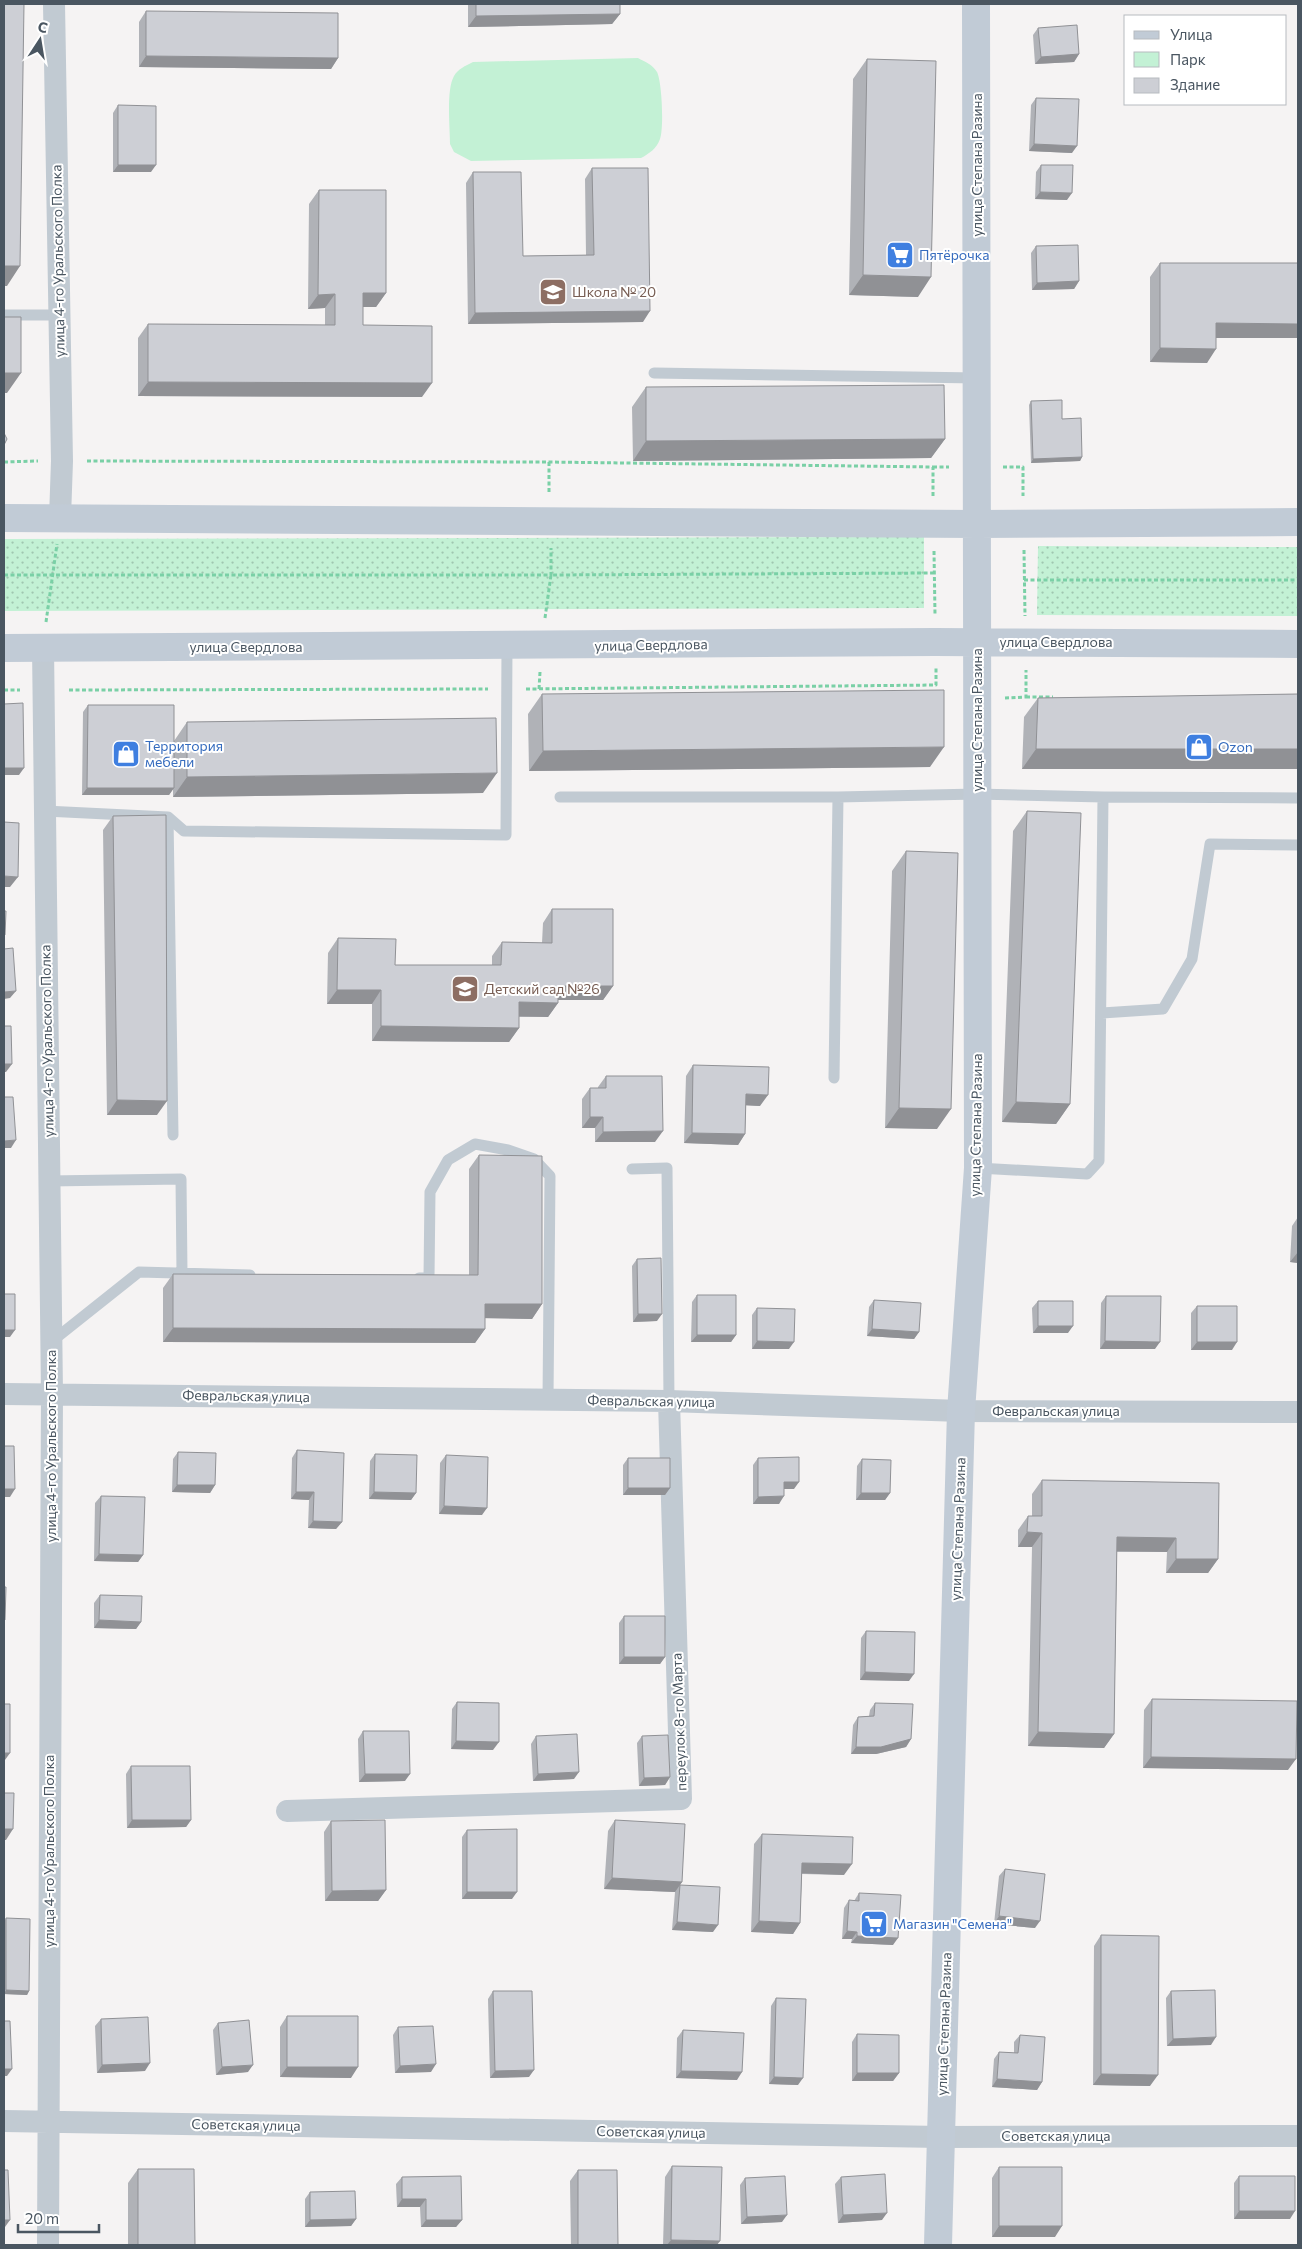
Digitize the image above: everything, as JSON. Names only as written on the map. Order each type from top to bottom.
[{"type":"main road","name":"улица Степана Разина","points":[[938,2245],[961,1411],[978,1168],[976,4]]},
{"type":"main road","points":[[4,518],[978,524],[1298,522]]},
{"type":"main road","name":"улица Свердлова","points":[[4,648],[935,642],[1298,644]]},
{"type":"street","name":"улица 4-го Уральского Полка","points":[[54,4],[62,461],[60,518]]},
{"type":"street","name":"улица 4-го Уральского Полка","points":[[43,648],[52,1394],[48,2245]]},
{"type":"street","name":"Февральская улица","points":[[4,1394],[670,1401],[961,1411],[1298,1412]]},
{"type":"street","name":"переулок 8-го Марта","points":[[287,1811],[681,1799],[670,1401]]},
{"type":"street","name":"Советская улица","points":[[4,2121],[941,2136],[1298,2136]]},
{"type":"lane","points":[[4,315],[58,315]]},
{"type":"lane","points":[[654,373],[978,378]]},
{"type":"lane","points":[[45,811],[168,817],[184,831],[506,835],[507,646]]},
{"type":"lane","points":[[560,797],[838,797],[977,794],[1103,798],[1298,798]]},
{"type":"lane","points":[[834,1078],[838,797]]},
{"type":"lane","points":[[978,1168],[1087,1174],[1099,1161],[1103,798]]},
{"type":"lane","points":[[168,817],[173,1135]]},
{"type":"lane","points":[[1102,1013],[1163,1010],[1192,959],[1210,844],[1298,845]]},
{"type":"lane","points":[[410,1278],[430,1278],[430,1192],[448,1160],[475,1144],[508,1150],[534,1159],[550,1176],[548,1399]]},
{"type":"lane","points":[[632,1169],[667,1168],[670,1401]]},
{"type":"lane","points":[[49,1181],[180,1179],[182,1273]]},
{"type":"lane","points":[[51,1342],[139,1272],[262,1275]]},
{"type":"path","points":[[4,462],[548,462],[933,467],[936,685],[507,689],[4,690]]},
{"type":"path","points":[[548,462],[551,575]]},
{"type":"path","points":[[43,648],[60,518]]},
{"type":"path","points":[[4,574],[551,575],[934,573]]},
{"type":"path","points":[[1024,580],[1298,580]]},
{"type":"path","points":[[1026,697],[1055,697]]},
{"type":"green space","points":[[638,58],[651,65],[657,72],[662,105],[660,139],[647,155],[641,158],[471,161],[454,152],[450,144],[449,99],[452,82],[458,71],[473,62]]},
{"type":"green space","points":[[924,537],[924,608],[4,611],[4,539]]},
{"type":"green space","points":[[1038,546],[1298,547],[1298,616],[1037,615]]},
{"type":"building","points":[[4,4],[24,4],[20,266],[4,266]]},
{"type":"building","points":[[476,4],[620,4],[620,14],[476,16]]},
{"type":"building","points":[[146,11],[338,13],[338,58],[146,56]]},
{"type":"building","points":[[1077,25],[1079,54],[1041,57],[1038,28]]},
{"type":"building","points":[[867,59],[936,61],[931,277],[863,275]]},
{"type":"building","points":[[1036,98],[1079,99],[1077,146],[1034,144]]},
{"type":"building","points":[[118,105],[156,106],[156,165],[118,165]]},
{"type":"building","points":[[1041,165],[1073,165],[1072,193],[1040,192]]},
{"type":"building","points":[[592,168],[648,168],[650,311],[475,313],[473,172],[521,172],[523,256],[594,255]]},
{"type":"building","points":[[319,190],[386,190],[386,293],[363,293],[363,325],[432,326],[432,383],[148,382],[148,324],[335,325],[335,294],[318,295]]},
{"type":"building","points":[[1078,245],[1079,281],[1037,283],[1036,246]]},
{"type":"building","points":[[1160,263],[1298,263],[1298,324],[1216,323],[1216,349],[1160,348]]},
{"type":"building","points":[[4,317],[21,317],[21,373],[4,373]]},
{"type":"building","points":[[944,385],[945,439],[646,441],[646,387]]},
{"type":"building","points":[[1062,400],[1062,419],[1081,418],[1082,457],[1033,459],[1031,401]]},
{"type":"building","points":[[4,433],[7,439],[4,445]]},
{"type":"building","points":[[944,690],[944,747],[543,751],[542,694]]},
{"type":"building","points":[[1298,694],[1298,749],[1036,749],[1038,698]]},
{"type":"building","points":[[23,703],[24,768],[4,768],[4,704]]},
{"type":"building","name":"Территория мебели","points":[[88,705],[174,705],[174,788],[87,788]]},
{"type":"building","points":[[496,718],[497,773],[187,777],[187,722]]},
{"type":"building","points":[[1027,811],[1081,813],[1070,1104],[1016,1102]]},
{"type":"building","points":[[166,815],[167,1101],[117,1100],[113,816]]},
{"type":"building","points":[[4,822],[19,823],[18,877],[4,876]]},
{"type":"building","points":[[906,851],[958,853],[951,1109],[899,1108]]},
{"type":"building","name":"Детский сад №26","points":[[552,909],[613,909],[613,986],[558,986],[558,1003],[519,1002],[519,1028],[381,1026],[381,990],[337,990],[338,938],[396,939],[395,965],[501,965],[502,942],[552,943]]},
{"type":"building","points":[[4,911],[6,911],[5,935],[4,934]]},
{"type":"building","points":[[13,948],[16,991],[4,992],[4,949]]},
{"type":"building","points":[[4,1026],[11,1026],[12,1064],[4,1064]]},
{"type":"building","points":[[693,1065],[769,1067],[768,1095],[746,1094],[745,1134],[692,1133]]},
{"type":"building","points":[[606,1076],[662,1076],[663,1131],[603,1132],[603,1117],[590,1117],[590,1088],[606,1088]]},
{"type":"building","points":[[4,1097],[13,1097],[16,1140],[4,1141]]},
{"type":"building","points":[[479,1155],[542,1156],[542,1304],[485,1304],[485,1329],[173,1328],[173,1274],[478,1275]]},
{"type":"building","points":[[661,1258],[662,1314],[638,1314],[637,1259]]},
{"type":"building","points":[[4,1294],[15,1294],[15,1330],[4,1330]]},
{"type":"building","points":[[697,1295],[736,1295],[736,1335],[697,1335]]},
{"type":"building","points":[[1106,1296],[1161,1296],[1160,1342],[1105,1341]]},
{"type":"building","points":[[874,1300],[921,1303],[919,1332],[872,1329]]},
{"type":"building","points":[[1038,1301],[1073,1301],[1073,1326],[1038,1326]]},
{"type":"building","points":[[1197,1306],[1237,1306],[1237,1342],[1197,1342]]},
{"type":"building","points":[[757,1308],[795,1309],[794,1342],[757,1341]]},
{"type":"building","points":[[4,1446],[14,1446],[15,1489],[4,1489]]},
{"type":"building","points":[[297,1450],[344,1453],[342,1522],[313,1521],[314,1492],[296,1492]]},
{"type":"building","points":[[178,1452],[216,1453],[215,1485],[177,1485]]},
{"type":"building","points":[[375,1454],[417,1455],[416,1493],[374,1492]]},
{"type":"building","points":[[446,1455],[488,1457],[487,1508],[444,1506]]},
{"type":"building","points":[[799,1457],[799,1482],[784,1482],[784,1496],[758,1497],[758,1458]]},
{"type":"building","points":[[628,1458],[670,1458],[670,1488],[628,1488]]},
{"type":"building","points":[[862,1459],[891,1460],[890,1493],[861,1493]]},
{"type":"building","points":[[1042,1480],[1219,1483],[1218,1559],[1176,1559],[1176,1538],[1117,1537],[1114,1734],[1038,1732],[1042,1533],[1027,1532],[1028,1516],[1042,1516]]},
{"type":"building","points":[[101,1496],[145,1497],[143,1555],[99,1554]]},
{"type":"building","points":[[4,1587],[6,1587],[5,1620],[4,1620]]},
{"type":"building","points":[[100,1595],[142,1596],[141,1622],[99,1620]]},
{"type":"building","points":[[624,1616],[665,1616],[665,1657],[624,1657]]},
{"type":"building","points":[[866,1631],[915,1632],[914,1674],[865,1672]]},
{"type":"building","points":[[1152,1699],[1297,1701],[1296,1759],[1151,1757]]},
{"type":"building","points":[[457,1702],[499,1703],[499,1742],[456,1741]]},
{"type":"building","points":[[875,1703],[913,1704],[911,1739],[881,1747],[856,1747],[858,1717],[874,1716]]},
{"type":"building","points":[[4,1704],[10,1704],[10,1753],[4,1753]]},
{"type":"building","points":[[363,1731],[409,1731],[410,1774],[365,1774]]},
{"type":"building","points":[[577,1734],[579,1772],[538,1774],[536,1736]]},
{"type":"building","points":[[668,1735],[670,1777],[644,1778],[642,1736]]},
{"type":"building","points":[[131,1766],[190,1766],[191,1820],[132,1820]]},
{"type":"building","points":[[4,1793],[14,1793],[13,1829],[4,1829]]},
{"type":"building","points":[[385,1820],[386,1890],[332,1891],[331,1821]]},
{"type":"building","points":[[615,1820],[685,1824],[682,1882],[612,1878]]},
{"type":"building","points":[[517,1829],[517,1892],[467,1892],[467,1830]]},
{"type":"building","points":[[762,1834],[853,1837],[852,1864],[802,1863],[800,1923],[759,1921]]},
{"type":"building","points":[[1005,1869],[1045,1874],[1040,1921],[999,1916]]},
{"type":"building","points":[[680,1885],[720,1887],[718,1925],[677,1922]]},
{"type":"building","points":[[859,1893],[901,1895],[898,1938],[857,1936],[857,1932],[847,1931],[849,1900],[859,1901]]},
{"type":"building","points":[[6,1918],[30,1919],[29,1991],[6,1990]]},
{"type":"building","points":[[1101,1935],[1159,1936],[1158,2075],[1101,2074]]},
{"type":"building","points":[[1215,1990],[1216,2037],[1173,2039],[1171,1991]]},
{"type":"building","points":[[493,1991],[532,1991],[534,2070],[495,2071]]},
{"type":"building","points":[[776,1998],[806,1999],[803,2078],[774,2077]]},
{"type":"building","points":[[287,2016],[358,2016],[358,2067],[287,2067]]},
{"type":"building","points":[[148,2017],[150,2063],[102,2065],[101,2019]]},
{"type":"building","points":[[249,2020],[253,2065],[222,2067],[218,2023]]},
{"type":"building","points":[[4,2021],[10,2021],[12,2069],[4,2069]]},
{"type":"building","points":[[433,2026],[436,2064],[400,2066],[398,2027]]},
{"type":"building","points":[[683,2030],[744,2033],[742,2072],[681,2071]]},
{"type":"building","points":[[857,2034],[899,2035],[899,2073],[857,2073]]},
{"type":"building","points":[[1020,2035],[1045,2037],[1042,2082],[997,2079],[999,2052],[1018,2053]]},
{"type":"building","points":[[672,2166],[722,2167],[720,2241],[671,2240]]},
{"type":"building","points":[[999,2167],[1062,2167],[1062,2226],[999,2226]]},
{"type":"building","points":[[138,2169],[194,2169],[195,2245],[138,2245]]},
{"type":"building","points":[[4,2170],[8,2170],[10,2220],[4,2220]]},
{"type":"building","points":[[578,2170],[617,2170],[618,2245],[578,2245]]},
{"type":"building","points":[[885,2174],[887,2213],[843,2215],[841,2177]]},
{"type":"building","points":[[461,2176],[462,2220],[426,2220],[426,2199],[402,2199],[402,2177]]},
{"type":"building","points":[[785,2176],[787,2215],[747,2217],[745,2178]]},
{"type":"building","points":[[1239,2176],[1295,2176],[1295,2211],[1239,2211]]},
{"type":"building","points":[[355,2191],[356,2219],[310,2220],[310,2192]]},
{"type":"place","name":"Пятёрочка","points":[[900,255]]},
{"type":"place","name":"Школа № 20","points":[[553,292]]},
{"type":"place","name":"Ozon","points":[[1199,747]]},
{"type":"place","name":"Территория мебели","points":[[126,754]]},
{"type":"place","name":"Детский сад №26","points":[[465,989]]},
{"type":"place","name":"Магазин \"Семена\"","points":[[874,1924]]}]
